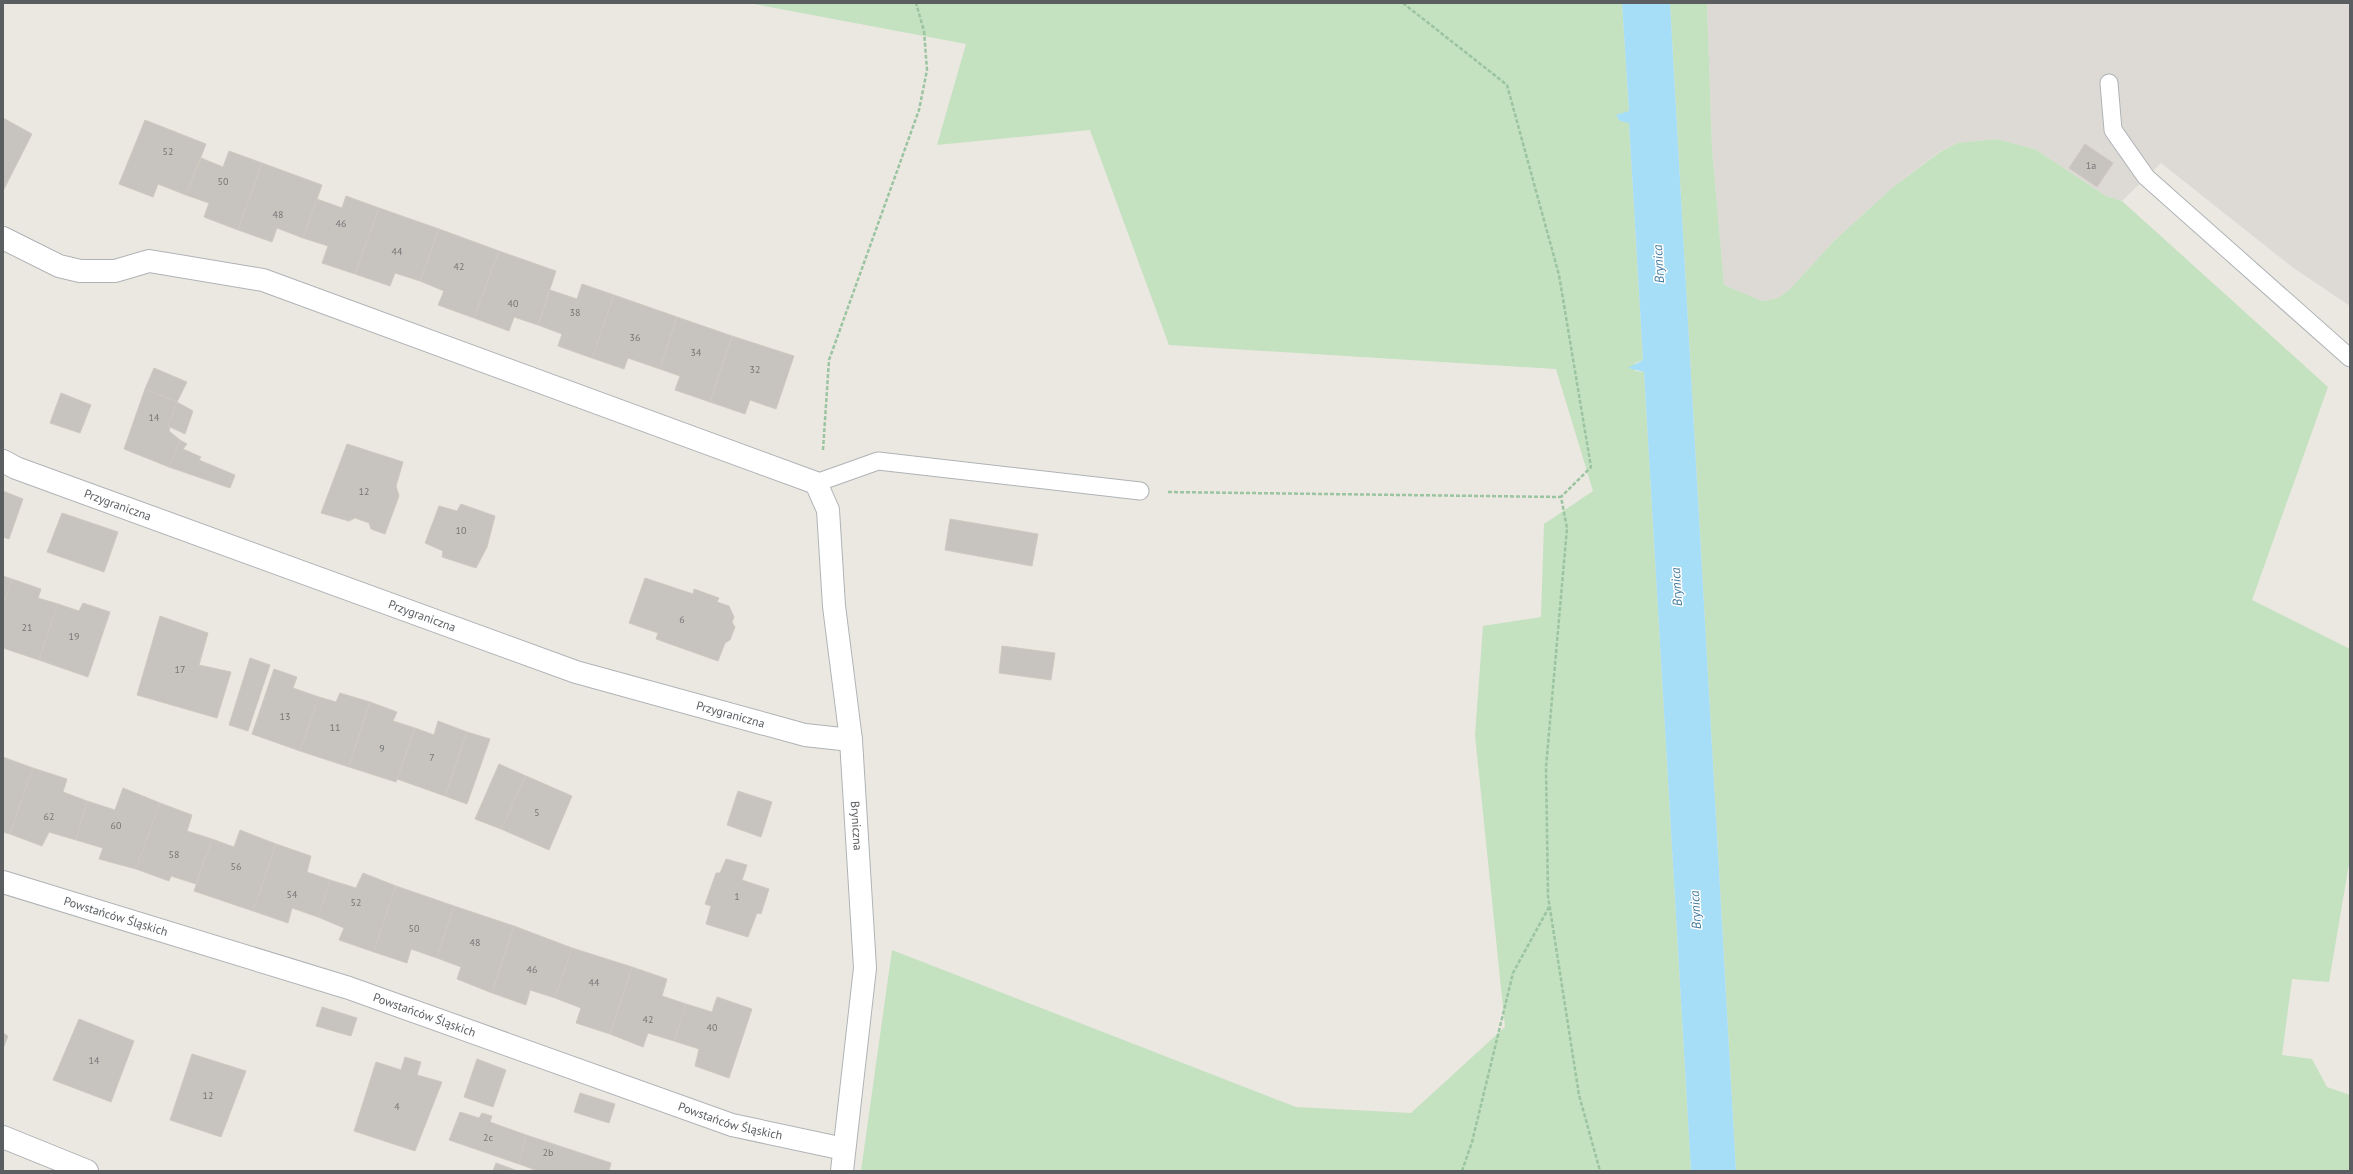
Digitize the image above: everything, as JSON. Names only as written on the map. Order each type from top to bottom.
[{"type":"street","points":[[3,238],[59,266],[80,271],[115,271],[149,261],[263,280],[816,483]]},
{"type":"street","name":"Przygraniczna","points":[[3,462],[576,672],[805,735],[851,740]]},
{"type":"street","name":"Bryniczna","points":[[816,483],[828,510],[834,606],[851,740],[865,968],[842,1171]]},
{"type":"street","name":"Powstańców Śląskich","points":[[3,882],[349,988],[732,1125],[844,1149]]},
{"type":"street","points":[[3,1137],[87,1171]]},
{"type":"lane","points":[[2109,83],[2113,130],[2146,177],[2350,358]]},
{"type":"lane","points":[[816,483],[878,461],[1140,491]]},
{"type":"path","points":[[816,483],[824,448],[829,360],[919,110],[926,77],[927,70],[924,30],[915,3]]},
{"type":"path","points":[[1140,491],[1561,497],[1591,467],[1559,275],[1507,85],[1402,3]]},
{"type":"path","points":[[1561,497],[1567,528],[1546,767],[1550,906],[1579,1095],[1600,1171]]},
{"type":"path","points":[[1462,1171],[1472,1142],[1513,973],[1550,906]]},
{"type":"shaded area","points":[[1707,3],[2350,3],[2350,306],[2292,267],[2161,163],[2122,201],[2106,196],[2035,149],[1996,139],[1957,143],[1939,152],[1892,188],[1834,241],[1790,289],[1778,298],[1762,301],[1724,285],[1712,148]]},
{"type":"green space","points":[[749,3],[1622,3],[1629,112],[1616,115],[1620,121],[1629,123],[1643,360],[1635,363],[1635,371],[1644,372],[1691,1171],[861,1171],[892,950],[1296,1107],[1411,1113],[1505,1027],[1475,735],[1483,626],[1541,617],[1544,524],[1593,491],[1556,369],[1169,345],[1090,130],[937,145],[966,44]]},
{"type":"green space","points":[[1670,3],[1707,3],[1712,148],[1724,285],[1762,301],[1778,298],[1790,289],[1834,241],[1892,188],[1940,152],[1957,143],[1996,139],[2035,149],[2106,196],[2122,201],[2328,387],[2252,600],[2350,649],[2350,858],[2329,982],[2292,979],[2282,1055],[2312,1059],[2327,1087],[2350,1095],[2350,1171],[1736,1171]]},
{"type":"water","name":"Brynica","points":[[1622,3],[1670,3],[1736,1171],[1691,1171],[1644,372],[1628,368],[1643,360],[1629,123],[1620,121],[1616,115],[1629,111]]},
{"type":"building","points":[[3,118],[32,134],[3,191]]},
{"type":"building","points":[[145,120],[206,144],[186,195],[158,184],[153,197],[119,184]]},
{"type":"building","points":[[2085,144],[2113,163],[2097,187],[2069,168]]},
{"type":"building","points":[[229,151],[262,163],[238,230],[204,217],[209,203],[186,195],[201,158],[223,167]]},
{"type":"building","points":[[262,163],[322,185],[303,238],[277,228],[272,242],[238,230]]},
{"type":"building","points":[[346,196],[379,208],[355,274],[322,263],[328,246],[303,238],[317,199],[342,208]]},
{"type":"building","points":[[379,208],[439,229],[420,281],[395,273],[390,286],[355,274]]},
{"type":"building","points":[[439,229],[499,251],[474,318],[438,305],[444,291],[420,281]]},
{"type":"building","points":[[499,251],[556,271],[538,325],[514,317],[509,331],[474,318]]},
{"type":"building","points":[[582,284],[614,295],[592,358],[558,346],[562,334],[538,325],[550,290],[577,299]]},
{"type":"building","points":[[614,295],[677,317],[660,369],[628,358],[624,369],[592,358]]},
{"type":"building","points":[[677,317],[732,336],[710,402],[675,390],[680,376],[660,369]]},
{"type":"building","points":[[732,336],[794,356],[776,409],[750,400],[745,414],[710,402]]},
{"type":"building","points":[[154,368],[187,382],[177,402],[145,389]]},
{"type":"building","points":[[145,389],[177,402],[169,431],[180,440],[169,467],[124,449]]},
{"type":"building","points":[[61,393],[91,405],[80,433],[50,423]]},
{"type":"building","points":[[177,402],[193,411],[185,434],[168,426]]},
{"type":"building","points":[[180,440],[187,444],[183,449],[201,457],[199,460],[235,475],[230,488],[169,467]]},
{"type":"building","points":[[347,444],[403,462],[396,486],[399,496],[385,534],[371,529],[369,523],[355,518],[349,521],[321,513]]},
{"type":"building","points":[[3,491],[23,499],[9,539],[3,537]]},
{"type":"building","points":[[461,504],[495,516],[487,547],[476,568],[442,557],[443,551],[425,543],[439,506],[457,511]]},
{"type":"building","points":[[62,513],[118,532],[104,572],[47,552]]},
{"type":"building","points":[[950,519],[1038,534],[1032,566],[945,550]]},
{"type":"building","points":[[3,576],[12,579],[3,605]]},
{"type":"building","points":[[645,578],[693,594],[694,589],[719,598],[717,602],[729,606],[734,617],[732,622],[735,627],[730,640],[725,643],[718,661],[656,639],[658,633],[629,623]]},
{"type":"building","points":[[12,579],[41,589],[38,598],[58,604],[39,660],[3,648],[3,605]]},
{"type":"building","points":[[83,603],[110,612],[88,677],[39,660],[58,604],[79,611]]},
{"type":"building","points":[[160,616],[208,633],[199,665],[231,672],[217,718],[137,695]]},
{"type":"building","points":[[1002,646],[1055,653],[1051,680],[999,673]]},
{"type":"building","points":[[250,658],[270,665],[248,731],[229,725]]},
{"type":"building","points":[[274,669],[297,677],[293,688],[319,697],[300,751],[252,734]]},
{"type":"building","points":[[340,693],[370,702],[349,767],[300,751],[319,697],[336,702]]},
{"type":"building","points":[[370,702],[397,712],[393,721],[415,728],[396,782],[349,767]]},
{"type":"building","points":[[438,721],[467,732],[445,796],[397,779],[415,728],[434,735]]},
{"type":"building","points":[[467,732],[490,739],[467,804],[445,796]]},
{"type":"building","points":[[3,757],[33,768],[10,834],[3,832]]},
{"type":"building","points":[[499,764],[526,776],[501,829],[475,819]]},
{"type":"building","points":[[33,768],[67,779],[63,792],[87,801],[76,840],[49,832],[42,846],[10,834]]},
{"type":"building","points":[[526,776],[572,796],[549,850],[501,829]]},
{"type":"building","points":[[123,788],[160,803],[136,869],[99,859],[103,848],[76,840],[87,801],[115,810]]},
{"type":"building","points":[[738,791],[772,802],[761,837],[727,825]]},
{"type":"building","points":[[160,803],[192,815],[187,831],[212,839],[196,884],[171,876],[169,881],[136,869]]},
{"type":"building","points":[[240,830],[276,844],[253,911],[194,891],[212,839],[234,847]]},
{"type":"building","points":[[276,844],[311,856],[307,872],[330,880],[318,917],[292,908],[288,923],[253,911]]},
{"type":"building","points":[[726,859],[747,865],[742,880],[769,889],[761,914],[757,913],[748,937],[706,924],[711,906],[705,904],[716,873],[720,873]]},
{"type":"building","points":[[363,873],[396,886],[374,952],[339,940],[344,928],[318,917],[330,880],[356,888]]},
{"type":"building","points":[[396,886],[454,906],[437,958],[411,949],[407,963],[374,952]]},
{"type":"building","points":[[454,906],[514,926],[492,993],[457,979],[461,967],[437,958]]},
{"type":"building","points":[[514,926],[572,948],[555,998],[530,990],[526,1005],[492,993]]},
{"type":"building","points":[[572,948],[632,967],[610,1034],[576,1023],[581,1008],[555,998]]},
{"type":"building","points":[[632,967],[667,979],[662,996],[686,1004],[674,1041],[648,1033],[643,1047],[610,1034]]},
{"type":"building","points":[[717,997],[752,1009],[729,1078],[695,1066],[699,1049],[674,1041],[686,1004],[712,1012]]},
{"type":"building","points":[[322,1007],[357,1018],[351,1036],[316,1026]]},
{"type":"building","points":[[79,1019],[134,1041],[111,1102],[53,1080]]},
{"type":"building","points":[[3,1033],[8,1036],[3,1049]]},
{"type":"building","points":[[192,1054],[246,1071],[221,1137],[170,1120]]},
{"type":"building","points":[[405,1057],[421,1062],[417,1075],[442,1082],[415,1151],[354,1131],[376,1062],[401,1070]]},
{"type":"building","points":[[477,1059],[506,1070],[493,1107],[464,1097]]},
{"type":"building","points":[[580,1093],[615,1104],[609,1123],[574,1112]]},
{"type":"building","points":[[460,1112],[479,1118],[482,1113],[492,1116],[490,1122],[526,1135],[519,1164],[449,1140]]},
{"type":"building","points":[[526,1135],[611,1163],[609,1171],[538,1171],[519,1164]]},
{"type":"building","points":[[496,1163],[518,1171],[493,1171]]}]
